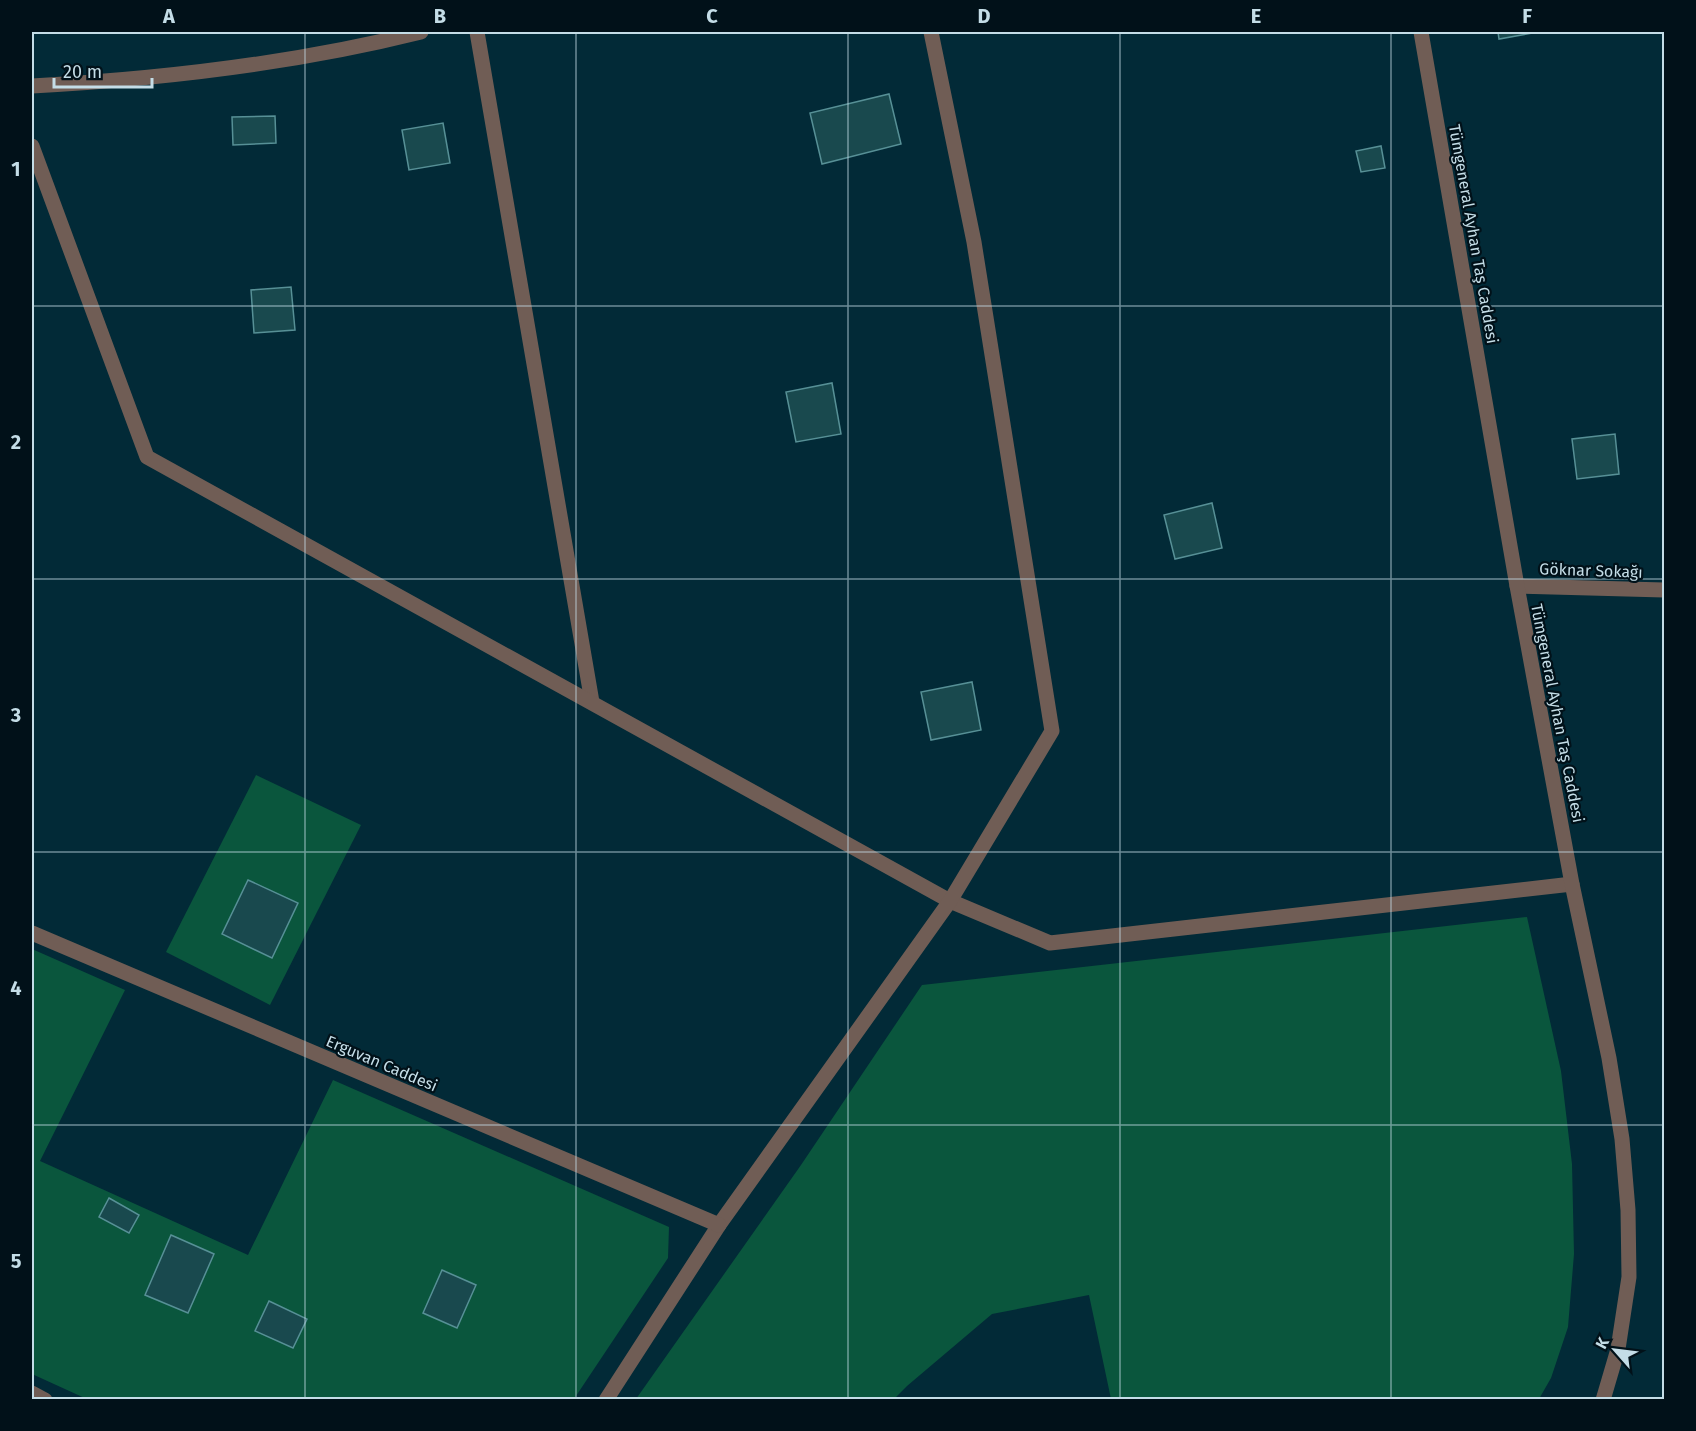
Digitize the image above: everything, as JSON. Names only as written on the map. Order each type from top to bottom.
[{"type":"street","points":[[32,86],[180,75],[281,60],[421,32]]},
{"type":"street","points":[[477,32],[592,702]]},
{"type":"street","points":[[606,1400],[719,1225],[950,901],[1052,731],[974,242],[931,32]]},
{"type":"street","name":"Tümgeneral Ayhan Taş Caddesi","points":[[1421,32],[1516,586],[1572,884],[1609,1058],[1622,1139],[1628,1210],[1629,1277],[1618,1349],[1603,1400]]},
{"type":"street","points":[[32,146],[147,457],[950,901],[1050,943],[1572,884]]},
{"type":"street","name":"Göknar Sokağı","points":[[1516,586],[1665,590]]},
{"type":"street","name":"Erguvan Caddesi","points":[[32,933],[719,1225]]},
{"type":"street","points":[[32,1393],[45,1400]]},
{"type":"green space","points":[[256,775],[361,825],[270,1005],[166,952]]},
{"type":"green space","points":[[1527,917],[1561,1071],[1572,1164],[1574,1254],[1568,1327],[1551,1378],[1539,1399],[1111,1399],[1089,1295],[992,1314],[894,1399],[636,1399],[801,1165],[922,985]]},
{"type":"green space","points":[[32,949],[125,990],[40,1161],[248,1255],[333,1080],[669,1227],[668,1258],[574,1399],[89,1400],[32,1374]]},
{"type":"building","points":[[1498,32],[1538,32],[1499,39]]},
{"type":"building","points":[[889,94],[901,144],[822,164],[810,113]]},
{"type":"building","points":[[275,116],[276,143],[233,145],[232,117]]},
{"type":"building","points":[[443,123],[450,163],[409,170],[402,130]]},
{"type":"building","points":[[1381,146],[1385,168],[1361,172],[1356,151]]},
{"type":"building","points":[[291,287],[295,330],[254,333],[251,290]]},
{"type":"building","points":[[832,383],[841,434],[796,442],[786,392]]},
{"type":"building","points":[[1615,434],[1619,474],[1577,479],[1572,439]]},
{"type":"building","points":[[1212,503],[1222,548],[1175,559],[1164,515]]},
{"type":"building","points":[[972,682],[981,730],[931,740],[921,692]]},
{"type":"building","points":[[248,880],[298,903],[272,958],[222,934]]},
{"type":"building","points":[[109,1198],[139,1215],[129,1233],[99,1217]]},
{"type":"building","points":[[171,1235],[214,1254],[188,1313],[145,1295]]},
{"type":"building","points":[[442,1270],[476,1285],[457,1328],[423,1313]]},
{"type":"building","points":[[269,1301],[307,1319],[293,1348],[255,1331]]}]
